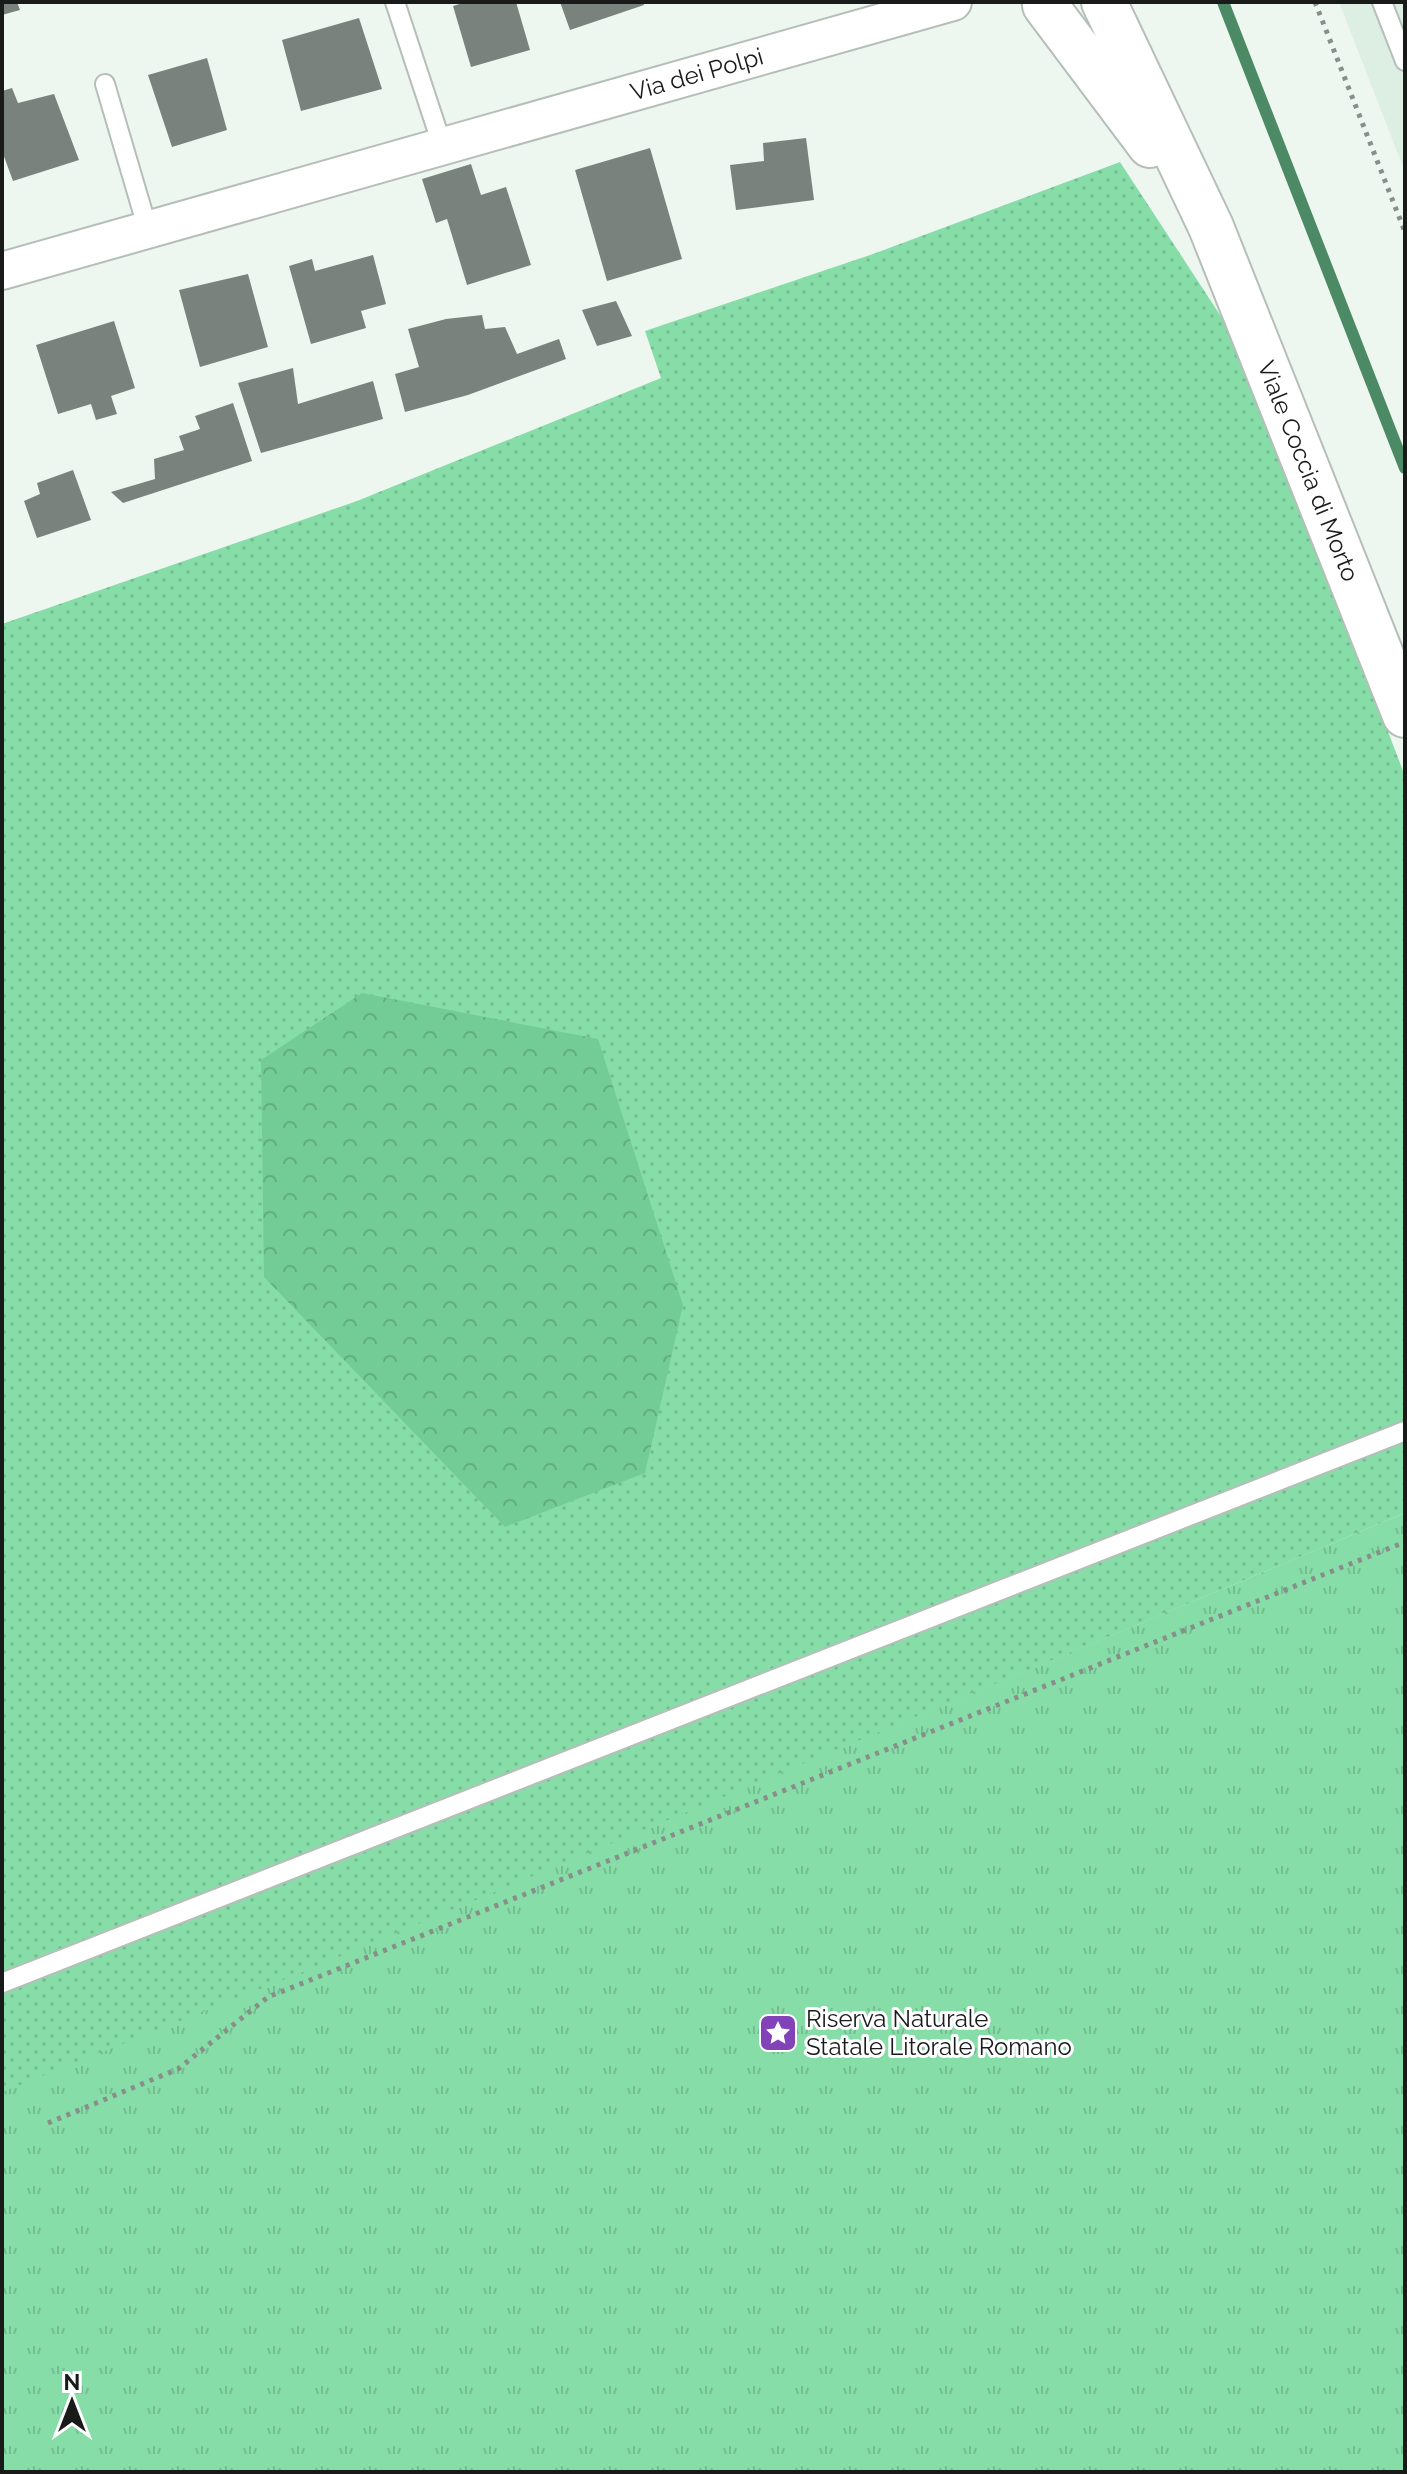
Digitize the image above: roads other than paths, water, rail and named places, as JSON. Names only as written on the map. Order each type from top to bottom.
[{"type":"street","name":"Via dei Polpi","points":[[2,271],[953,2]]},
{"type":"street","name":"Viale Coccia di Morto","points":[[1104,2],[1211,227],[1405,715]]},
{"type":"street","name":"Viale Coccia di Morto","points":[[1051,3],[1211,227]]},
{"type":"lane","points":[[395,2],[443,148]]},
{"type":"lane","points":[[1382,2],[1405,61]]},
{"type":"lane","points":[[105,84],[148,230]]},
{"type":"lane","points":[[2,1983],[1405,1431]]},
{"type":"waterway","points":[[1223,2],[1405,468]]},
{"type":"place","name":"Riserva Naturale Statale Litorale Romano","points":[[778,2033]]}]
